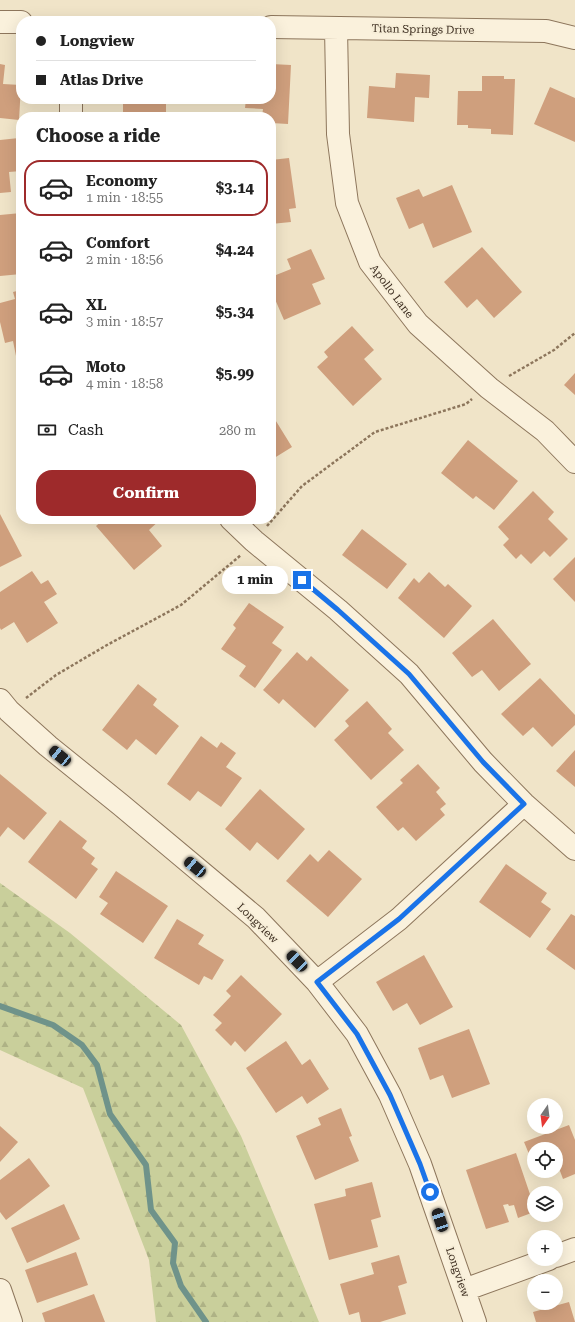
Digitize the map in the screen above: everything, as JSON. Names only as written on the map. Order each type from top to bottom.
[{"type":"street","points":[[0,22],[16,22]]},
{"type":"street","name":"Titan Springs Drive","points":[[276,27],[546,30],[575,38]]},
{"type":"street","name":"Apollo Lane","points":[[336,28],[338,134],[347,203],[370,262],[418,324],[489,388],[545,431],[575,462]]},
{"type":"street","points":[[236,524],[338,610],[409,674],[483,762],[524,804],[575,849]]},
{"type":"street","name":"Longview","points":[[5,705],[48,746],[122,805],[256,918],[317,982],[357,1034],[390,1095],[420,1164],[475,1322]]},
{"type":"street","points":[[317,982],[399,919],[524,804]]},
{"type":"street","points":[[563,1253],[575,1249]]},
{"type":"street","points":[[464,1290],[530,1266]]},
{"type":"street","points":[[0,1290],[11,1322]]},
{"type":"path","points":[[276,515],[302,486],[375,432],[466,404],[489,388],[554,350],[575,333]]},
{"type":"path","points":[[5,705],[107,645],[181,605],[241,554],[268,524]]},
{"type":"green space","points":[[0,883],[70,933],[181,1025],[241,1136],[319,1322],[156,1322],[149,1260],[83,1088],[0,1050]]},
{"type":"building","points":[[0,64],[5,65],[3,84],[16,85],[16,104],[20,104],[19,112],[16,112],[16,120],[0,118]]},
{"type":"building","points":[[276,64],[291,65],[288,124],[276,123],[276,112],[263,112],[263,109],[245,108],[245,104],[276,104]]},
{"type":"building","points":[[396,73],[430,75],[429,98],[415,97],[414,122],[367,118],[369,86],[395,88]]},
{"type":"building","points":[[482,76],[504,76],[504,79],[515,79],[513,135],[491,134],[491,129],[468,128],[468,125],[457,125],[458,91],[482,91]]},
{"type":"building","points":[[550,87],[575,98],[575,142],[534,124]]},
{"type":"building","points":[[123,104],[166,104],[166,112],[123,112]]},
{"type":"building","points":[[16,138],[16,171],[9,172],[11,192],[0,193],[0,140]]},
{"type":"building","points":[[289,158],[296,208],[289,209],[291,222],[276,224],[276,159]]},
{"type":"building","points":[[452,185],[472,232],[433,248],[423,223],[409,229],[396,198],[419,189],[423,197]]},
{"type":"building","points":[[16,213],[16,274],[0,276],[0,215]]},
{"type":"building","points":[[482,247],[522,292],[494,318],[477,299],[467,308],[444,282]]},
{"type":"building","points":[[311,249],[325,279],[312,284],[321,304],[284,320],[276,302],[276,275],[291,269],[287,259]]},
{"type":"building","points":[[16,291],[16,356],[13,341],[5,343],[0,322],[0,303],[15,299],[13,292]]},
{"type":"building","points":[[352,326],[374,350],[364,359],[382,379],[353,406],[317,367],[328,357],[324,352]]},
{"type":"building","points":[[575,373],[575,395],[564,385]]},
{"type":"building","points":[[276,421],[292,447],[276,457]]},
{"type":"building","points":[[468,440],[518,481],[494,510],[476,496],[473,499],[441,473]]},
{"type":"building","points":[[533,491],[554,512],[548,519],[568,539],[550,557],[544,551],[531,564],[521,554],[516,559],[503,545],[509,539],[498,527]]},
{"type":"building","points":[[0,514],[22,556],[0,567]]},
{"type":"building","points":[[98,524],[156,524],[149,530],[162,546],[134,570],[96,526]]},
{"type":"building","points":[[362,529],[407,564],[387,589],[342,555]]},
{"type":"building","points":[[575,557],[575,602],[553,579]]},
{"type":"building","points":[[32,571],[41,584],[48,580],[57,594],[44,602],[58,623],[27,643],[14,622],[1,630],[0,592]]},
{"type":"building","points":[[429,572],[445,587],[448,584],[472,606],[444,638],[398,598],[414,578],[419,583]]},
{"type":"building","points":[[249,603],[284,627],[272,643],[282,650],[255,688],[239,676],[246,666],[221,649],[236,628],[233,625]]},
{"type":"building","points":[[493,619],[531,664],[499,691],[482,670],[472,677],[452,653]]},
{"type":"building","points":[[297,652],[307,661],[311,656],[349,690],[315,728],[283,699],[279,704],[263,690]]},
{"type":"building","points":[[540,678],[575,715],[575,725],[552,747],[533,727],[523,736],[501,714]]},
{"type":"building","points":[[138,684],[157,699],[153,705],[179,726],[156,755],[136,739],[127,750],[102,730]]},
{"type":"building","points":[[367,701],[392,729],[388,733],[404,750],[371,780],[334,740],[349,726],[345,721]]},
{"type":"building","points":[[201,736],[217,748],[221,742],[236,753],[226,767],[242,778],[221,807],[198,791],[190,801],[167,784]]},
{"type":"building","points":[[575,750],[575,787],[556,771]]},
{"type":"building","points":[[418,764],[440,788],[436,792],[446,804],[440,809],[445,815],[416,841],[403,827],[398,831],[376,807],[403,783],[400,780]]},
{"type":"building","points":[[0,774],[47,813],[24,840],[8,827],[0,837]]},
{"type":"building","points":[[260,789],[305,829],[278,860],[257,842],[250,851],[225,829]]},
{"type":"building","points":[[60,820],[87,841],[82,848],[95,858],[91,864],[98,869],[76,899],[28,862]]},
{"type":"building","points":[[329,850],[362,879],[328,917],[286,881],[310,854],[318,862]]},
{"type":"building","points":[[506,864],[547,893],[541,902],[551,909],[530,938],[479,902]]},
{"type":"building","points":[[116,871],[168,906],[143,943],[100,914],[108,903],[99,897]]},
{"type":"building","points":[[571,914],[575,916],[575,970],[546,949]]},
{"type":"building","points":[[177,919],[204,935],[198,944],[224,960],[212,980],[204,976],[199,985],[154,958]]},
{"type":"building","points":[[424,955],[453,1007],[420,1025],[407,1003],[393,1011],[376,982]]},
{"type":"building","points":[[241,975],[282,1014],[245,1052],[235,1041],[231,1046],[215,1030],[222,1023],[213,1015],[231,996],[226,991]]},
{"type":"building","points":[[469,1029],[490,1084],[452,1098],[443,1075],[430,1080],[418,1048]]},
{"type":"building","points":[[286,1041],[302,1065],[310,1059],[329,1089],[307,1104],[302,1096],[276,1113],[246,1068]]},
{"type":"building","points":[[341,1108],[352,1136],[349,1137],[359,1161],[315,1180],[296,1136],[321,1125],[318,1118]]},
{"type":"building","points":[[569,1125],[575,1140],[575,1174],[563,1179],[563,1142],[527,1142],[527,1149],[524,1142],[545,1134],[563,1134],[563,1127]]},
{"type":"building","points":[[0,1126],[18,1142],[0,1162]]},
{"type":"building","points":[[516,1153],[527,1186],[527,1215],[518,1218],[514,1205],[503,1205],[509,1222],[486,1229],[466,1170]]},
{"type":"building","points":[[29,1158],[50,1186],[6,1220],[0,1212],[0,1180]]},
{"type":"building","points":[[372,1182],[381,1217],[371,1220],[378,1247],[329,1260],[314,1204],[346,1196],[345,1189]]},
{"type":"building","points":[[64,1204],[80,1239],[27,1263],[11,1228]]},
{"type":"building","points":[[76,1252],[88,1285],[37,1303],[25,1270]]},
{"type":"building","points":[[399,1255],[407,1283],[398,1286],[406,1314],[380,1322],[361,1322],[359,1312],[349,1315],[340,1284],[374,1274],[371,1263]]},
{"type":"building","points":[[94,1294],[105,1322],[45,1322],[42,1313]]},
{"type":"building","points":[[569,1302],[575,1322],[536,1322],[533,1312],[540,1310],[563,1310],[563,1304]]},
{"type":"waterway","points":[[0,1006],[53,1025],[82,1045],[97,1065],[110,1114],[146,1165],[151,1210],[175,1243],[173,1263],[181,1286],[206,1322]]},
{"type":"route","points":[[302,580],[338,610],[409,674],[483,762],[524,804],[399,919],[317,982],[357,1034],[390,1095],[420,1164],[430,1192]]}]
